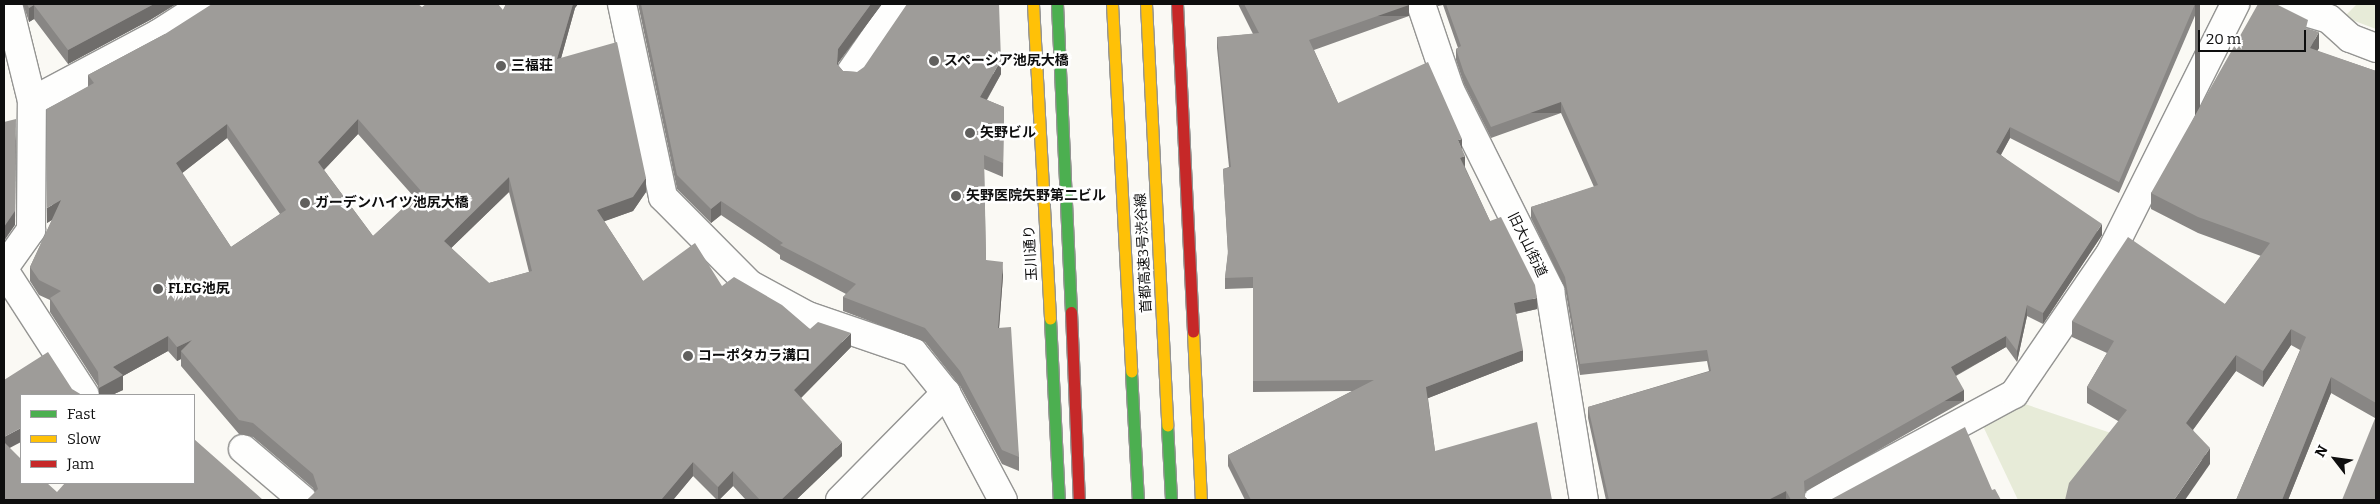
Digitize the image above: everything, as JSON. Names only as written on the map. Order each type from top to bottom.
[{"type":"highway","name":"玉川通り","points":[[1033,4],[1059,500]]},
{"type":"highway","points":[[1057,4],[1078,500]]},
{"type":"highway","points":[[1112,4],[1138,500]]},
{"type":"highway","name":"首都高速3号渋谷線","points":[[1146,4],[1171,500]]},
{"type":"highway","points":[[1177,4],[1202,500]]},
{"type":"highway","points":[[1055,435],[1072,500]]},
{"type":"street","points":[[8,4],[32,101],[31,230],[4,269],[85,394]]},
{"type":"street","points":[[32,101],[158,34],[205,4]]},
{"type":"street","points":[[622,4],[663,198],[749,284],[808,316],[913,352],[946,393],[1003,500]]},
{"type":"street","points":[[851,72],[898,4]]},
{"type":"street","name":"旧大山街道","points":[[1421,4],[1450,90],[1550,291],[1584,500]]},
{"type":"street","points":[[1818,500],[2014,394],[2110,254],[2235,4]]},
{"type":"street","points":[[2278,4],[2336,12],[2350,38],[2376,48]]},
{"type":"street","points":[[840,500],[946,393]]},
{"type":"street","points":[[242,449],[303,500]]},
{"type":"green space","points":[[2357,4],[2376,4],[2376,29],[2344,17]]},
{"type":"green space","points":[[2016,401],[2111,433],[2066,500],[2018,500],[1982,424]]},
{"type":"building","points":[[27,4],[154,4],[68,50],[34,5],[29,8]]},
{"type":"building","points":[[212,4],[418,4],[422,7],[426,4],[498,4],[503,10],[506,4],[573,4],[557,59],[617,42],[646,178],[633,197],[597,210],[643,281],[695,243],[722,286],[734,277],[782,305],[810,329],[818,322],[851,333],[794,390],[842,442],[781,500],[760,500],[733,471],[718,487],[693,462],[661,500],[307,500],[318,489],[313,474],[253,423],[239,420],[181,351],[192,340],[177,347],[168,336],[113,367],[123,375],[99,388],[98,372],[50,298],[61,291],[39,280],[30,267],[61,200],[47,208],[47,109],[94,83],[88,75],[165,34]],"holes":[[[358,119],[421,191],[373,236],[318,162]],[[227,124],[286,210],[231,247],[176,163]],[[509,177],[532,271],[489,283],[444,241]]]},
{"type":"building","points":[[641,4],[871,4],[838,49],[837,64],[843,71],[857,72],[864,67],[907,4],[999,4],[1001,60],[980,97],[1004,107],[1003,163],[984,155],[986,260],[1003,262],[998,328],[1011,327],[1019,457],[1002,450],[960,371],[925,328],[843,297],[856,284],[780,245],[783,243],[721,201],[711,209],[677,175]]},
{"type":"building","points":[[1244,4],[1409,5],[1309,40],[1338,103],[1428,62],[1462,139],[1458,140],[1465,156],[1460,158],[1490,221],[1501,217],[1535,285],[1537,298],[1514,303],[1523,350],[1426,387],[1435,451],[1537,422],[1552,500],[1251,500],[1228,455],[1374,380],[1253,381],[1253,277],[1225,278],[1228,251],[1223,169],[1231,167],[1217,37],[1259,33]]},
{"type":"building","points":[[1446,4],[2195,4],[2119,182],[2010,127],[1996,152],[2102,224],[2043,313],[2027,305],[2017,351],[2006,336],[1951,367],[1964,390],[1804,481],[1805,497],[1808,500],[1791,500],[1786,491],[1768,500],[1609,500],[1588,407],[1711,371],[1707,350],[1580,364],[1565,277],[1531,207],[1598,185],[1561,102],[1491,127],[1464,73],[1456,49],[1461,46]]},
{"type":"building","points":[[2258,4],[2276,4],[2308,20],[2306,28],[2319,32],[2310,48],[2376,71],[2376,403],[2331,377],[2282,500],[2236,500],[2306,337],[2291,329],[2263,371],[2236,355],[2186,423],[2210,448],[2174,500],[2065,500],[2069,483],[2127,410],[2087,387],[2114,341],[2072,321],[2128,237],[2225,304],[2270,243],[2198,217],[2151,193]]},
{"type":"building","points":[[16,119],[15,211],[4,227],[4,122]]},
{"type":"building","points":[[48,352],[72,389],[80,394],[20,394],[20,429],[4,437],[4,380]]},
{"type":"building","points":[[2376,416],[2376,500],[2342,500]]},
{"type":"building","points":[[1965,427],[1992,490],[1995,489],[2001,500],[1830,500]]},
{"type":"building","points":[[195,440],[263,500],[4,500],[4,442],[20,458],[20,484],[48,484],[57,492],[64,484],[195,484]]},
{"type":"traffic: fast","points":[[1057,4],[1071,312]]},
{"type":"traffic: fast","points":[[1050,319],[1059,500]]},
{"type":"traffic: fast","points":[[1131,372],[1138,500]]},
{"type":"traffic: fast","points":[[1167,425],[1171,500]]},
{"type":"traffic: slow","points":[[1033,4],[1050,319]]},
{"type":"traffic: slow","points":[[1112,4],[1131,372]]},
{"type":"traffic: slow","points":[[1146,4],[1167,425]]},
{"type":"traffic: slow","points":[[1193,332],[1201,500]]},
{"type":"traffic: jam","points":[[1177,4],[1193,332]]},
{"type":"traffic: jam","points":[[1071,312],[1079,500]]},
{"type":"place","name":"スペーシア池尻大橋","points":[[934,61]]},
{"type":"place","name":"三福荘","points":[[501,66]]},
{"type":"place","name":"矢野ビル","points":[[970,133]]},
{"type":"place","name":"矢野医院矢野第二ビル","points":[[956,196]]},
{"type":"place","name":"ガーデンハイツ池尻大橋","points":[[305,203]]},
{"type":"place","name":"FLEG池尻","points":[[158,289]]},
{"type":"place","name":"コーポタカラ溝口","points":[[688,356]]}]
